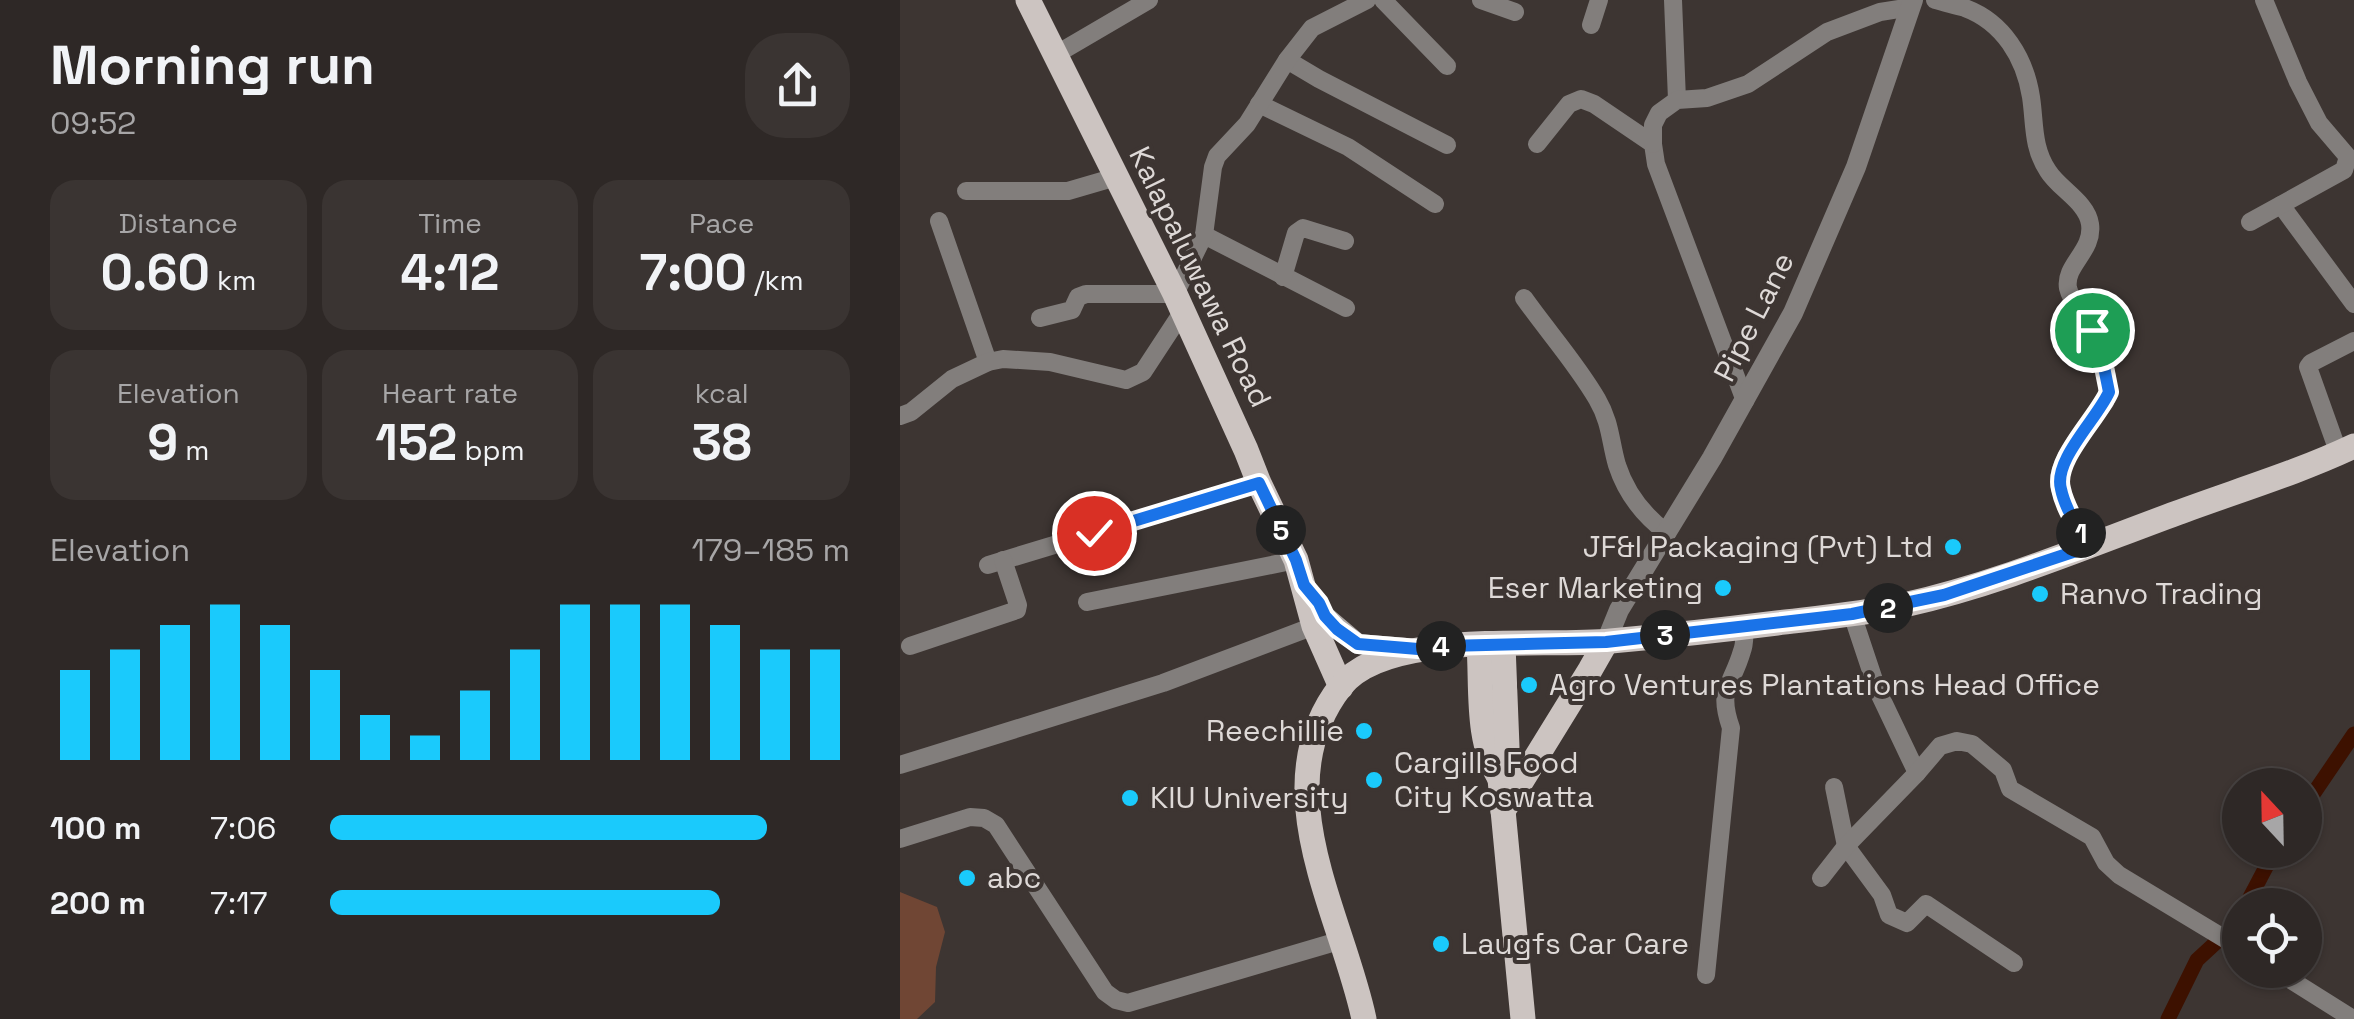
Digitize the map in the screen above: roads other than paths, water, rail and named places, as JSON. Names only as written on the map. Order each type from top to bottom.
[{"type":"main road","name":"Kalapaluwawa Road","points":[[1028,0],[1179,303],[1304,585],[1319,603],[1320,621],[1346,681]]},
{"type":"main road","points":[[1320,621],[1358,644],[1418,649],[1606,642],[1852,614],[1944,595],[2088,547],[2346,450]]},
{"type":"main road","points":[[1502,811],[1606,642]]},
{"type":"main road","points":[[1491,645],[1507,747],[1500,779],[1523,1019]]},
{"type":"main road","points":[[1364,1019],[1312,848],[1308,780],[1311,749],[1317,727],[1346,681],[1382,658],[1418,649]]},
{"type":"street","points":[[1056,55],[1149,0]]},
{"type":"street","points":[[900,416],[911,412],[952,378],[1003,359],[1050,362],[1126,380],[1144,372],[1179,303],[1204,235],[1217,156],[1247,124],[1312,28],[1367,0]]},
{"type":"street","points":[[1383,0],[1447,66]]},
{"type":"street","points":[[1481,0],[1515,12]]},
{"type":"street","points":[[1592,25],[1598,0]]},
{"type":"street","points":[[1673,0],[1677,100]]},
{"type":"street","points":[[1935,0],[1968,9],[1994,24],[2011,42],[2031,97],[2036,148],[2048,172],[2087,213],[2090,236],[2086,250],[2070,273],[2068,288],[2092,330],[2109,392],[2066,459],[2059,477],[2061,491],[2088,547]]},
{"type":"street","points":[[2250,222],[2344,170],[2348,157],[2319,122],[2264,0]]},
{"type":"street","points":[[1745,402],[1656,164],[1653,125],[1659,112],[1677,100],[1707,98],[1748,84],[1827,32],[1912,3]]},
{"type":"street","name":"Pipe Lane","points":[[1606,642],[1619,610],[1745,402],[1793,313],[1839,212],[1912,3]]},
{"type":"street","points":[[1287,60],[1447,145]]},
{"type":"street","points":[[1537,144],[1569,104],[1582,99],[1653,144]]},
{"type":"street","points":[[1259,104],[1348,147],[1435,204]]},
{"type":"street","points":[[966,191],[1068,190],[1116,177]]},
{"type":"street","points":[[2281,205],[2354,304]]},
{"type":"street","points":[[939,220],[988,362]]},
{"type":"street","points":[[1283,277],[1296,233],[1303,228],[1345,241]]},
{"type":"street","points":[[1204,235],[1346,308]]},
{"type":"street","points":[[1040,318],[1072,310],[1078,298],[1086,294],[1179,303]]},
{"type":"street","points":[[1524,298],[1599,402],[1629,492],[1644,514],[1666,532]]},
{"type":"street","points":[[2346,450],[2308,368],[2354,341]]},
{"type":"street","points":[[910,646],[1017,610],[996,563],[1259,483]]},
{"type":"street","points":[[1087,602],[1296,560]]},
{"type":"street","points":[[1852,614],[1877,689],[1917,773]]},
{"type":"street","points":[[900,765],[1163,683],[1320,621]]},
{"type":"street","points":[[1706,974],[1730,728],[1724,710],[1725,689],[1744,649],[1745,627]]},
{"type":"street","points":[[1821,878],[1940,746],[1957,740],[1972,744],[2004,770],[2010,789],[2092,837],[2106,864],[2119,874],[2222,937]]},
{"type":"street","points":[[1834,787],[1846,846],[1882,895],[1889,915],[1908,923],[1926,904],[2014,963]]},
{"type":"street","points":[[900,840],[970,817],[984,818],[996,825],[1105,992],[1116,1000],[1128,1002],[1342,940]]},
{"type":"street","points":[[2303,988],[2352,1019]]},
{"type":"waterway","points":[[2322,781],[2354,734]]},
{"type":"waterway","points":[[2255,888],[2266,868]]},
{"type":"waterway","points":[[2168,1019],[2197,960],[2222,937]]},
{"type":"place","name":"JF&I Packaging (Pvt) Ltd","points":[[1953,547]]},
{"type":"place","name":"Eser Marketing","points":[[1723,588]]},
{"type":"place","name":"Ranvo Trading","points":[[2040,594]]},
{"type":"place","name":"Agro Ventures Plantations Head Office","points":[[1529,685]]},
{"type":"place","name":"Reechillie","points":[[1364,731]]},
{"type":"place","name":"Cargills Food City Koswatta","points":[[1374,780]]},
{"type":"place","name":"KIU University","points":[[1130,798]]},
{"type":"place","name":"abc","points":[[967,878]]},
{"type":"place","name":"Laugfs Car Care","points":[[1441,944]]}]
